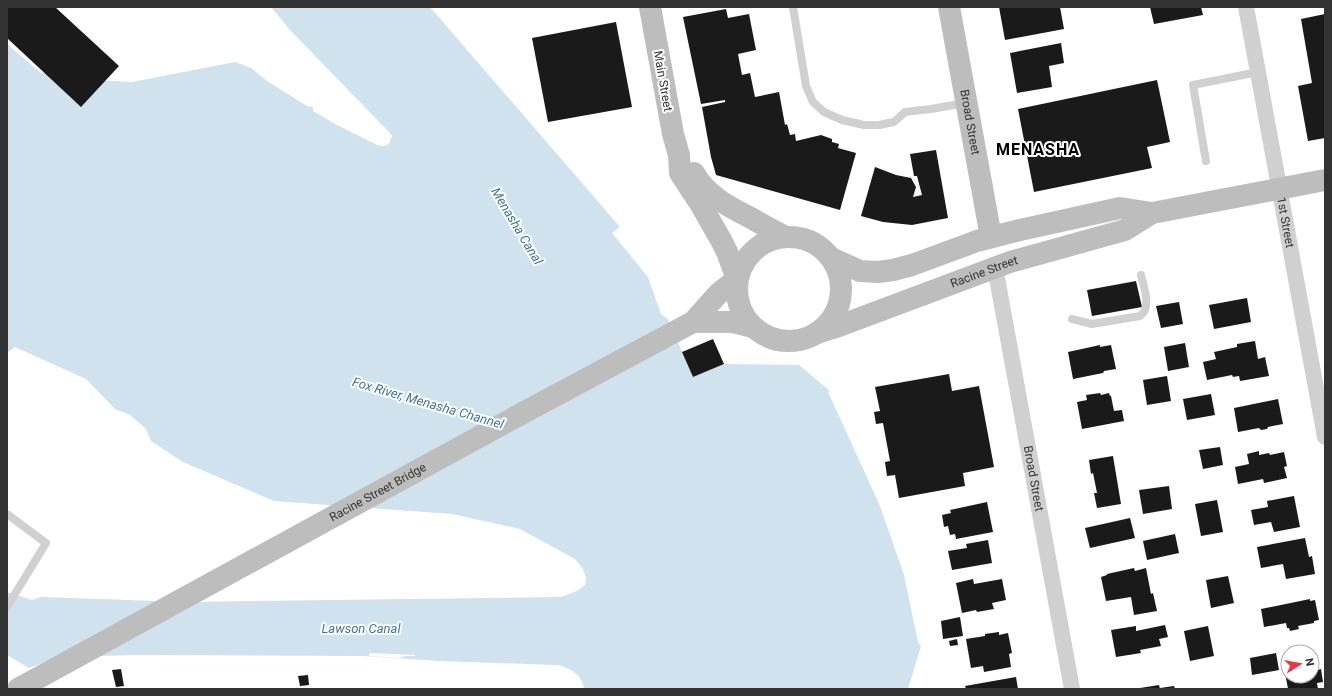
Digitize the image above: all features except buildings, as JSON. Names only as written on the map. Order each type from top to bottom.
[{"type":"main road","name":"Main Street","points":[[650,7],[673,134],[679,155],[680,173],[701,205],[721,240],[737,279]]},
{"type":"main road","name":"Broad Street","points":[[949,7],[991,237]]},
{"type":"main road","name":"Main Street","points":[[679,155],[690,166],[699,181],[711,194],[767,228],[786,237]]},
{"type":"main road","name":"Racine Street","points":[[831,258],[860,271],[878,272],[893,270],[912,265],[991,237],[1120,208],[1152,213],[1325,180]]},
{"type":"main road","name":"Racine Street","points":[[817,333],[995,267],[1125,230],[1152,213]]},
{"type":"main road","points":[[786,237],[804,239],[819,246],[831,258],[838,273],[841,290],[838,307],[829,322],[817,333],[801,340],[784,341],[767,337],[753,327],[741,311],[736,292],[737,279],[743,262],[754,249],[769,240],[786,237]]},
{"type":"main road","points":[[693,322],[718,294],[737,279]]},
{"type":"main road","points":[[693,322],[733,322],[753,327]]},
{"type":"main road","name":"Racine Street Bridge","points":[[18,689],[519,415],[693,322]]},
{"type":"street","name":"1st Street","points":[[1246,7],[1278,188],[1325,437]]},
{"type":"street","name":"Broad Street","points":[[995,267],[1072,689]]},
{"type":"lane","points":[[793,7],[806,86],[813,102],[824,112],[842,120],[879,125],[894,122],[905,112],[966,103]]},
{"type":"lane","points":[[1206,161],[1193,85],[1258,72]]},
{"type":"lane","points":[[1072,319],[1092,324],[1140,316],[1144,312],[1147,305],[1141,275]]},
{"type":"lane","points":[[7,514],[46,543],[7,607]]},
{"type":"water","points":[[271,7],[430,7],[620,227],[612,233],[648,277],[661,314],[668,319],[693,377],[724,364],[799,365],[830,391],[828,392],[880,506],[904,575],[918,642],[921,646],[908,689],[584,689],[581,679],[575,673],[558,665],[438,661],[364,656],[137,655],[59,657],[29,668],[7,655],[7,592],[32,600],[41,597],[186,602],[561,597],[577,591],[585,585],[586,578],[583,569],[575,559],[520,529],[452,514],[274,501],[183,462],[151,441],[146,429],[129,414],[116,410],[86,379],[15,347],[7,353],[7,44],[41,73],[95,80],[132,82],[235,62],[251,68],[267,81],[307,106],[313,107],[313,111],[335,124],[377,145],[383,146],[389,144],[392,136],[389,132],[290,30]]},
{"type":"pier","points":[[370,653],[415,656],[405,656],[399,658],[369,656]]},
{"type":"district","name":"MENASHA","points":[[1038,149]]},
{"type":"water label","name":"Menasha Canal","points":[[517,226]]},
{"type":"water label","name":"Fox River, Menasha Channel","points":[[428,403]]},
{"type":"water label","name":"Lawson Canal","points":[[361,628]]}]
